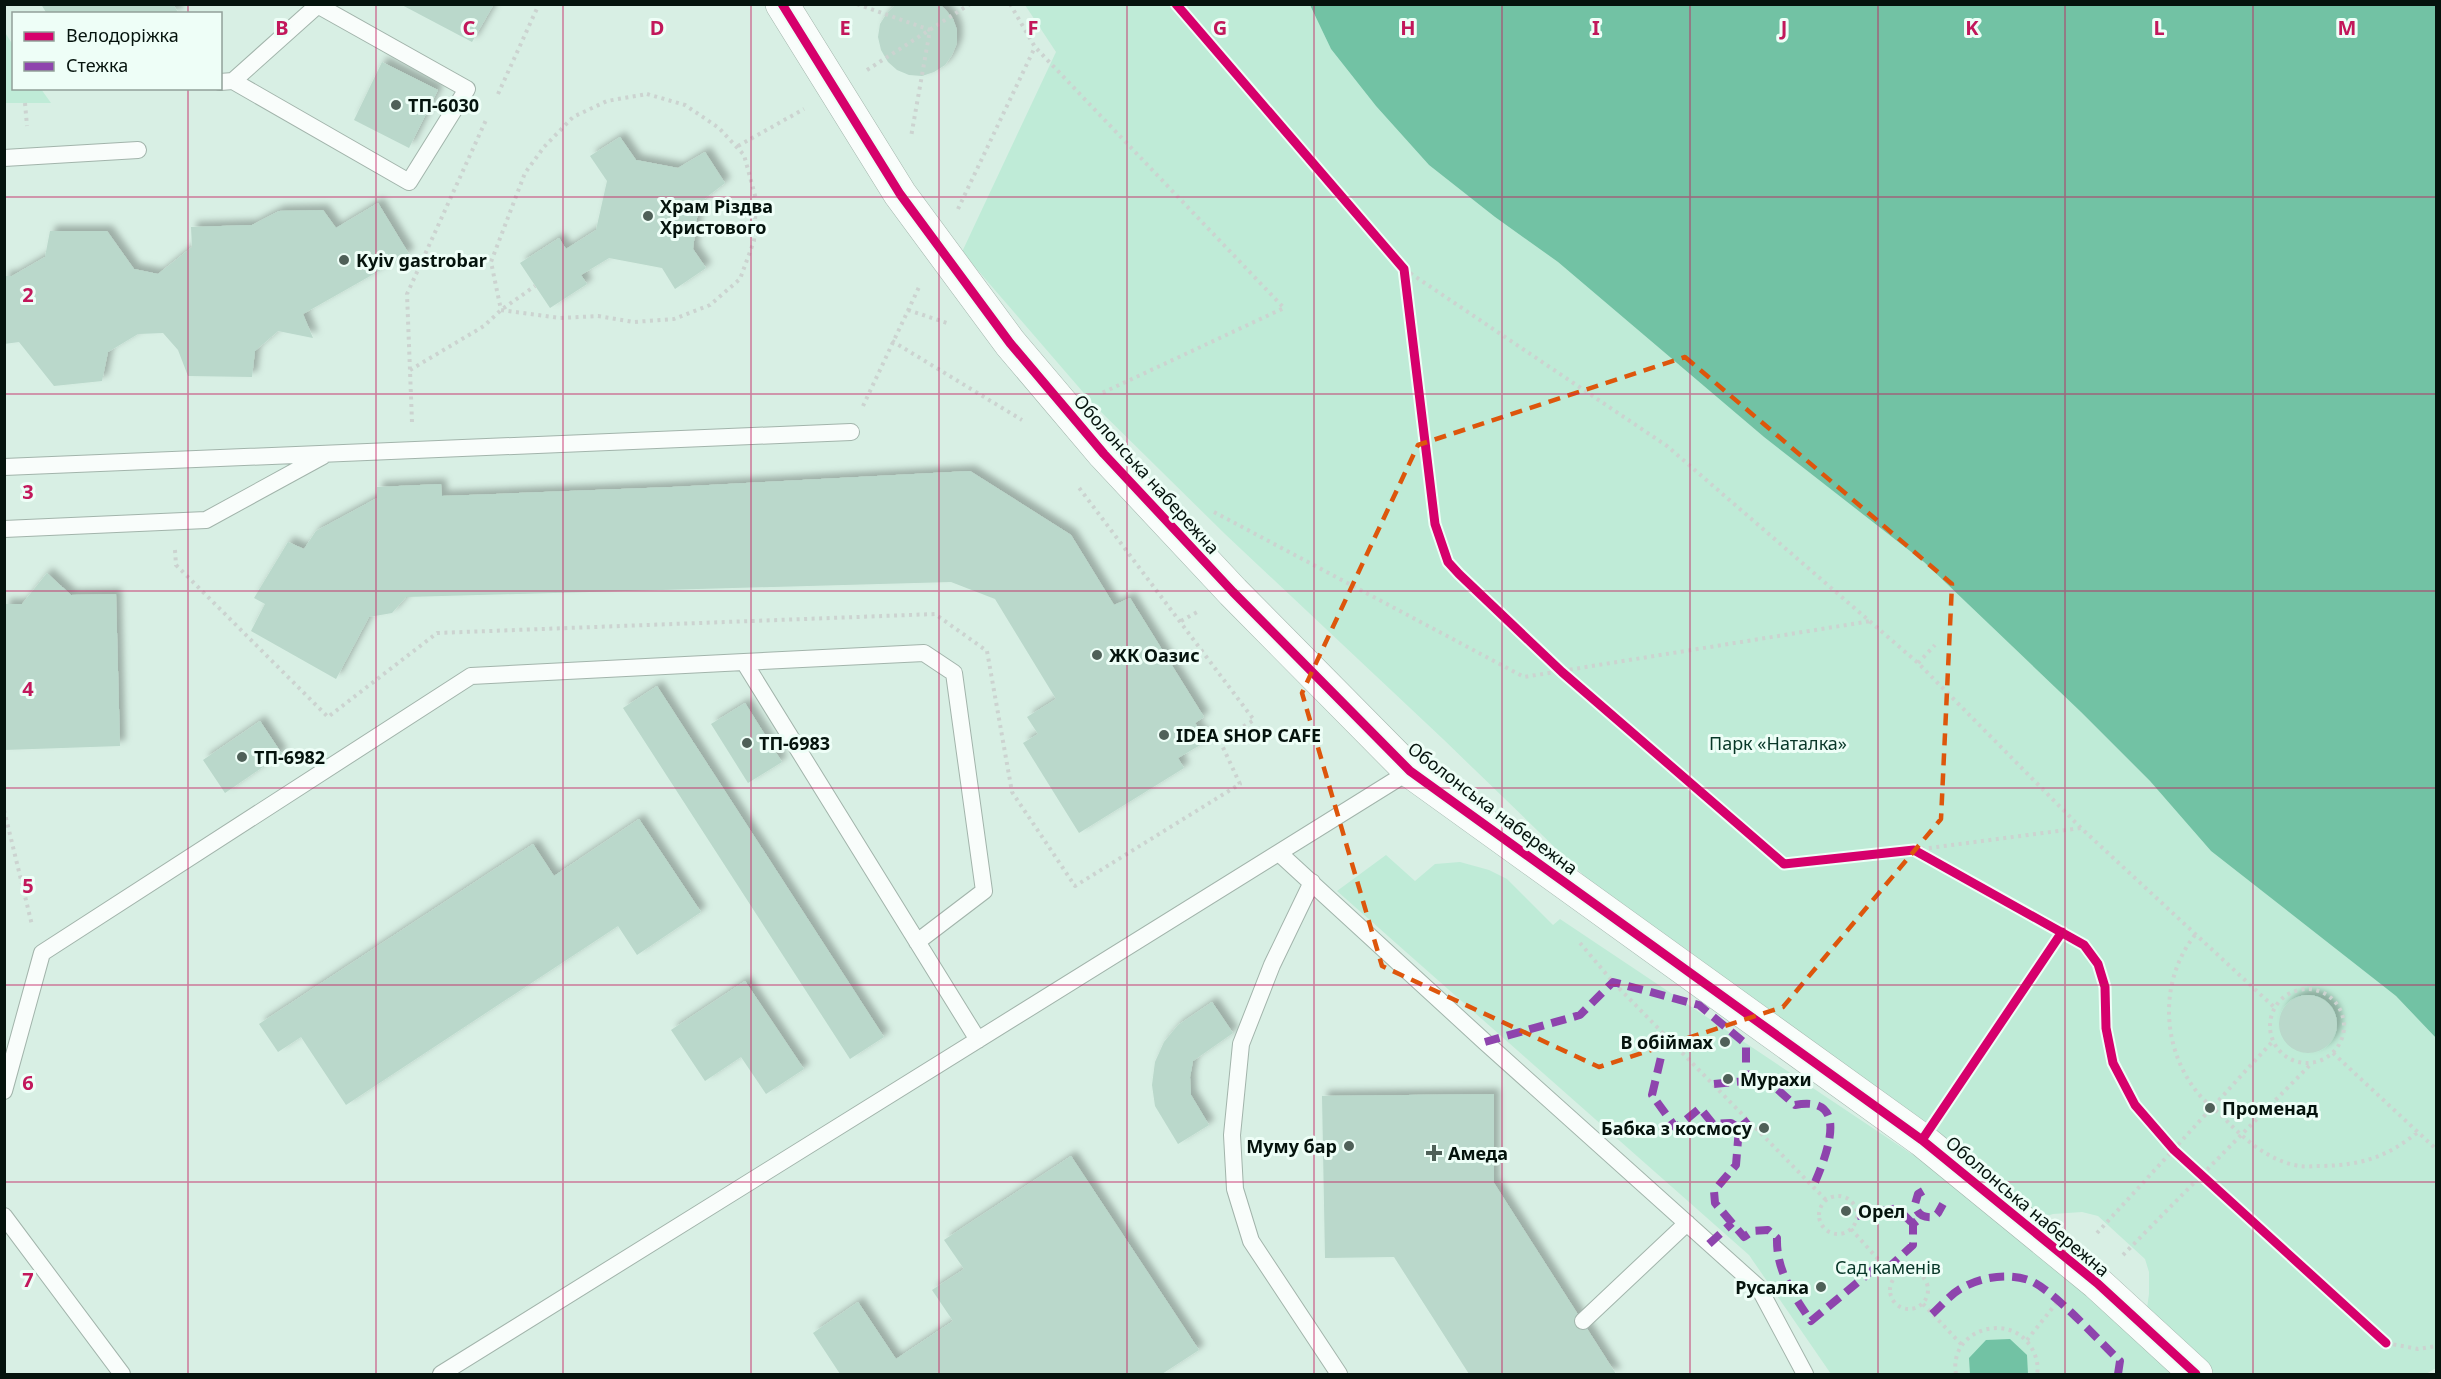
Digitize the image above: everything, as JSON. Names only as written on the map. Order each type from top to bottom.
[{"type":"street","name":"Оболонська набережна","points":[[782,4],[900,194],[1010,343],[1065,410],[1233,592],[1410,771],[1922,1140],[2083,1271],[2196,1374]]},
{"type":"lane","points":[[319,5],[467,89],[409,182],[227,82],[319,5]]},
{"type":"lane","points":[[4,158],[138,150]]},
{"type":"lane","points":[[4,467],[851,432]]},
{"type":"lane","points":[[4,529],[206,520],[327,454]]},
{"type":"lane","points":[[4,1091],[42,952],[471,676],[924,653],[954,674],[984,891],[917,942]]},
{"type":"lane","points":[[744,662],[978,1040]]},
{"type":"lane","points":[[441,1374],[1410,771]]},
{"type":"lane","points":[[1279,853],[1759,1288],[1805,1374]]},
{"type":"lane","points":[[1312,882],[1272,965],[1241,1044],[1232,1135],[1235,1189],[1251,1240],[1339,1374]]},
{"type":"lane","points":[[4,1216],[122,1374]]},
{"type":"lane","points":[[1583,1321],[1687,1223]]},
{"type":"path","points":[[493,105],[539,4]]},
{"type":"path","points":[[857,4],[930,30]]},
{"type":"path","points":[[737,146],[835,90],[970,4]]},
{"type":"path","points":[[892,341],[1032,426],[1284,308],[1035,47],[1010,4]]},
{"type":"path","points":[[900,194],[930,30]]},
{"type":"path","points":[[647,94],[686,105],[719,128],[744,155],[756,200],[754,241],[740,279],[710,305],[674,319],[634,322],[598,316],[560,318],[501,310],[490,262],[525,173],[544,147],[573,117],[607,101],[647,94]]},
{"type":"path","points":[[414,450],[406,294],[488,115]]},
{"type":"path","points":[[1397,260],[1404,269],[1667,446],[1918,663],[2081,828],[2274,1007]]},
{"type":"path","points":[[1404,269],[1406,281]]},
{"type":"path","points":[[410,370],[484,326],[501,310],[535,286]]},
{"type":"path","points":[[1209,510],[1524,677],[1871,621]]},
{"type":"path","points":[[1918,663],[1935,645]]},
{"type":"path","points":[[1554,664],[1571,680]]},
{"type":"path","points":[[4,810],[40,958]]},
{"type":"path","points":[[1902,852],[2081,828]]},
{"type":"path","points":[[1914,850],[1924,856]]},
{"type":"path","points":[[2195,935],[2185,947],[2177,968],[2170,994],[2168,1027],[2178,1061],[2194,1089],[2240,1135],[2268,1155],[2299,1166],[2310,1166],[2365,1162],[2398,1148],[2418,1132]]},
{"type":"path","points":[[1575,937],[1613,982],[1826,1200]]},
{"type":"path","points":[[2305,988],[2319,990],[2339,1005],[2344,1023],[2341,1042],[2333,1053],[2323,1060],[2300,1063],[2279,1052],[2272,1041],[2269,1030],[2274,1007],[2282,997],[2293,991],[2305,988]]},
{"type":"path","points":[[2108,1222],[2214,1108],[2272,1041]]},
{"type":"path","points":[[2333,1053],[2436,1149]]},
{"type":"path","points":[[2134,1244],[2199,1173],[2312,1063]]},
{"type":"path","points":[[2199,1173],[2211,1184]]},
{"type":"path","points":[[1840,1196],[1852,1202],[1857,1216],[1851,1229],[1837,1234],[1824,1228],[1819,1214],[1826,1200],[1840,1196]]},
{"type":"path","points":[[1851,1229],[1894,1277]]},
{"type":"path","points":[[1906,1271],[1919,1274],[1924,1279],[1928,1292],[1923,1304],[1909,1310],[1896,1304],[1890,1291],[1894,1277],[1906,1271]]},
{"type":"path","points":[[2027,1340],[2083,1271]]},
{"type":"path","points":[[1923,1304],[1962,1345]]},
{"type":"path","points":[[1956,1374],[1955,1368],[1962,1345],[1969,1337],[1982,1329],[1997,1327],[2013,1330],[2027,1340],[2035,1353],[2037,1374]]},
{"type":"path","points":[[2378,1335],[2386,1343],[2418,1349],[2436,1346]]},
{"type":"highlighted area","points":[[1685,357],[1952,584],[1941,819],[1783,1007],[1599,1067],[1382,966],[1302,693],[1418,445]]},
{"type":"green space","name":"Парк «Наталка»","points":[[1025,5],[1310,5],[1331,49],[1376,106],[1429,165],[1495,217],[1558,262],[1764,437],[1924,562],[2150,781],[2211,851],[2396,996],[2436,1038],[2436,1368],[2426,1374],[2210,1374],[2146,1315],[2149,1272],[2145,1259],[2098,1216],[2082,1212],[2053,1214],[2037,1219],[1631,921],[1443,739],[1225,534],[1095,406],[962,252],[1056,52]]},
{"type":"green space","points":[[4,31],[12,43],[12,90],[42,90],[51,103],[5,103]]},
{"type":"green space","name":"Сад каменів","points":[[1386,855],[1415,881],[1435,864],[1460,862],[1489,870],[1507,879],[1553,925],[1560,919],[1946,1177],[2073,1283],[2173,1374],[1831,1374],[1749,1255],[1337,891]]},
{"type":"shaded area","points":[[1310,5],[2436,5],[2436,1038],[2396,996],[2211,851],[2150,781],[1924,562],[1764,437],[1558,262],[1495,217],[1429,165],[1376,106],[1331,49]]},
{"type":"shaded area","points":[[2010,1339],[2027,1355],[2028,1374],[1970,1374],[1969,1358],[1986,1340]]},
{"type":"building","points":[[41,4],[177,4],[174,6],[178,12],[46,12]]},
{"type":"building","points":[[400,4],[494,4],[472,42]]},
{"type":"building","points":[[896,4],[939,4],[945,9],[953,19],[957,30],[957,43],[945,65],[922,76],[909,75],[897,70],[888,62],[881,50],[878,37],[880,24]]},
{"type":"building","name":"ТП-6030","points":[[382,62],[438,90],[409,148],[354,120]]},
{"type":"building","name":"Храм Різдва Христового","points":[[620,137],[636,160],[678,168],[705,152],[725,183],[699,203],[693,249],[706,268],[675,289],[662,268],[609,258],[581,275],[587,284],[550,308],[520,263],[559,238],[566,249],[596,230],[607,181],[590,156]]},
{"type":"building","points":[[378,203],[409,254],[303,314],[313,338],[278,331],[255,351],[252,377],[188,376],[178,350],[163,333],[138,334],[108,352],[102,381],[54,386],[19,342],[4,344],[4,276],[12,276],[45,257],[50,231],[107,231],[134,269],[158,274],[192,247],[191,227],[252,225],[279,211],[323,210],[336,228]]},
{"type":"building","name":"ЖК Оазис","points":[[970,471],[1071,535],[1114,605],[1130,598],[1204,717],[1195,723],[1207,741],[1178,758],[1184,768],[1079,833],[1023,743],[1038,734],[1027,717],[1056,699],[995,599],[951,582],[406,597],[392,613],[369,617],[336,679],[251,631],[265,604],[254,598],[288,542],[304,549],[316,531],[377,498],[377,487],[441,484],[442,496],[672,487]]},
{"type":"building","points":[[47,573],[71,595],[116,594],[120,746],[4,750],[4,604],[22,604]]},
{"type":"building","points":[[657,686],[884,1037],[850,1059],[623,708]]},
{"type":"building","name":"ТП-6983","points":[[745,703],[782,762],[748,783],[711,724]]},
{"type":"building","name":"ТП-6982","points":[[260,721],[282,754],[225,793],[203,760]]},
{"type":"building","points":[[639,819],[701,912],[637,955],[618,926],[346,1105],[301,1037],[278,1052],[259,1024],[533,844],[554,876]]},
{"type":"building","points":[[745,981],[804,1069],[766,1094],[741,1057],[705,1081],[671,1030]]},
{"type":"building","points":[[2308,995],[2319,997],[2332,1008],[2337,1024],[2335,1035],[2324,1048],[2308,1053],[2297,1051],[2284,1040],[2279,1024],[2281,1013],[2292,1000]]},
{"type":"building","points":[[1212,1002],[1233,1033],[1193,1061],[1190,1077],[1191,1095],[1209,1125],[1178,1144],[1155,1106],[1152,1085],[1155,1062],[1164,1042],[1178,1025]]},
{"type":"building","points":[[1494,1094],[1494,1183],[1616,1374],[1469,1374],[1394,1257],[1325,1258],[1322,1096]]},
{"type":"building","points":[[1071,1156],[1199,1350],[1162,1374],[840,1374],[813,1333],[858,1302],[896,1359],[953,1321],[932,1290],[964,1269],[944,1240]]},
{"type":"marked path","points":[[1485,1042],[1580,1015],[1613,982],[1699,1005],[1746,1044],[1746,1081],[1767,1080],[1795,1105],[1813,1104],[1824,1109],[1829,1119],[1828,1146],[1813,1187]]},
{"type":"marked path","points":[[1666,1036],[1652,1095],[1676,1128],[1700,1108],[1713,1124],[1731,1123],[1739,1128],[1736,1165],[1714,1191],[1715,1203],[1744,1237],[1753,1231],[1768,1230],[1777,1238],[1777,1250],[1787,1283],[1811,1321],[1881,1263]]},
{"type":"marked path","points":[[1714,1084],[1746,1081]]},
{"type":"marked path","points":[[1739,1128],[1749,1120]]},
{"type":"marked path","points":[[1923,1191],[1918,1194],[1915,1204],[1917,1211],[1922,1215],[1934,1217],[1943,1204]]},
{"type":"marked path","points":[[1857,1216],[1897,1208],[1913,1224]]},
{"type":"marked path","points":[[1887,1269],[1913,1245],[1913,1224],[1923,1216]]},
{"type":"marked path","points":[[1709,1244],[1732,1223]]},
{"type":"marked path","points":[[1932,1314],[1956,1291],[1976,1281],[2004,1276],[2022,1278],[2031,1281],[2052,1295],[2120,1361],[2118,1374]]},
{"type":"cycle path","points":[[782,4],[900,194],[1010,343],[1104,454],[1233,592],[1410,771],[1922,1140],[2097,1283],[2196,1374]]},
{"type":"cycle path","points":[[1176,4],[1404,269],[1435,524],[1448,562],[1562,672],[1784,864],[1914,850],[2084,945],[2098,964],[2105,987],[2106,1028],[2113,1063],[2135,1105],[2174,1150],[2386,1343]]},
{"type":"cycle path","points":[[1922,1140],[2062,932]]},
{"type":"place","name":"ТП-6030","points":[[396,105]]},
{"type":"place","name":"Храм Різдва Христового","points":[[648,216]]},
{"type":"place","name":"Kyiv gastrobar","points":[[344,260]]},
{"type":"place","name":"ЖК Оазис","points":[[1097,655]]},
{"type":"place","name":"IDEA SHOP CAFE","points":[[1164,735]]},
{"type":"place","name":"ТП-6983","points":[[747,743]]},
{"type":"place","name":"ТП-6982","points":[[242,757]]},
{"type":"place","name":"В обіймах","points":[[1725,1042]]},
{"type":"place","name":"Мурахи","points":[[1728,1079]]},
{"type":"place","name":"Променад","points":[[2210,1108]]},
{"type":"place","name":"Бабка з космосу","points":[[1764,1128]]},
{"type":"place","name":"Муму бар","points":[[1349,1146]]},
{"type":"place","name":"Амеда","points":[[1434,1153]]},
{"type":"place","name":"Орел","points":[[1846,1211]]},
{"type":"place","name":"Русалка","points":[[1821,1287]]}]
